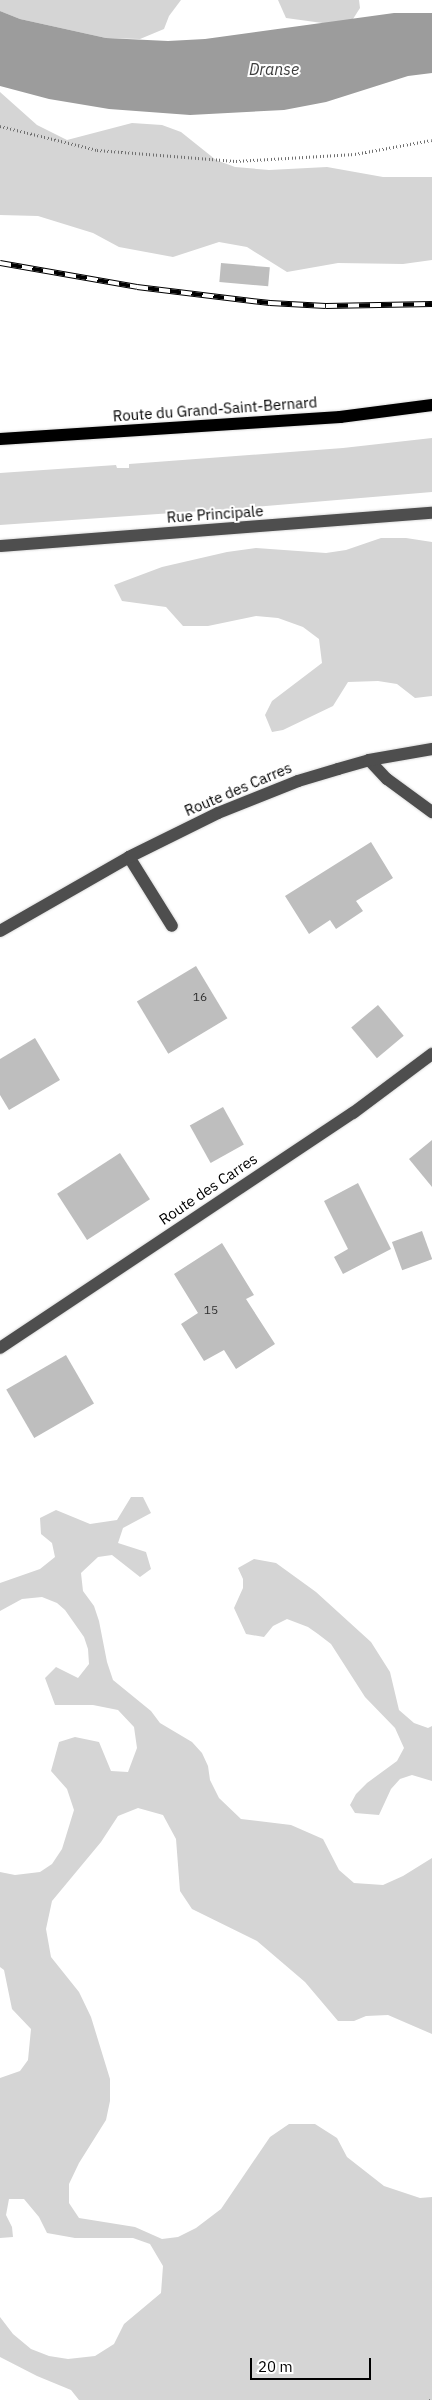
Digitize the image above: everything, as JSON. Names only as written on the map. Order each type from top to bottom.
[{"type":"main road","name":"Route du Grand-Saint-Bernard","points":[[0,439],[340,417],[432,405]]},
{"type":"street","name":"Rue Principale","points":[[0,546],[432,513]]},
{"type":"street","name":"Route des Carres","points":[[0,931],[130,857],[218,813],[298,781],[370,760],[432,749]]},
{"type":"street","points":[[370,760],[387,779],[432,812]]},
{"type":"street","points":[[130,857],[172,926]]},
{"type":"street","name":"Route des Carres","points":[[0,1348],[353,1113],[432,1054]]},
{"type":"path","points":[[0,126],[97,150],[236,160],[355,154],[432,140]]},
{"type":"shaded area","points":[[0,0],[181,0],[169,16],[164,29],[140,39],[106,38],[20,19],[0,11]]},
{"type":"shaded area","points":[[278,0],[359,0],[360,8],[353,19],[337,25],[286,18]]},
{"type":"shaded area","points":[[0,92],[37,125],[67,140],[132,123],[162,125],[181,132],[216,160],[235,167],[269,170],[327,167],[383,177],[432,177],[432,260],[403,264],[338,263],[287,272],[247,247],[219,242],[173,257],[119,247],[93,233],[38,216],[0,215]]},
{"type":"shaded area","points":[[432,438],[432,492],[230,509],[0,525],[0,473],[116,465],[117,468],[129,468],[129,464],[343,448]]},
{"type":"shaded area","points":[[381,538],[406,538],[432,542],[432,696],[415,698],[397,684],[378,681],[348,682],[333,706],[283,730],[272,732],[265,715],[272,701],[322,663],[319,639],[303,627],[278,618],[256,616],[208,626],[183,626],[166,607],[122,601],[114,585],[162,567],[227,552],[256,548],[326,553],[346,550]]},
{"type":"shaded area","points":[[131,1497],[143,1497],[151,1513],[123,1528],[118,1543],[146,1552],[151,1569],[140,1577],[112,1555],[98,1557],[81,1573],[83,1591],[94,1606],[99,1621],[107,1662],[113,1680],[151,1711],[160,1723],[192,1742],[202,1753],[208,1766],[210,1780],[219,1798],[241,1819],[291,1825],[323,1839],[339,1870],[354,1883],[383,1885],[403,1876],[432,1858],[432,2034],[388,2015],[366,2016],[354,2021],[338,2021],[305,1982],[257,1941],[192,1909],[180,1891],[176,1839],[163,1815],[138,1808],[118,1816],[101,1842],[52,1901],[46,1929],[51,1957],[79,1992],[91,2017],[110,2079],[110,2101],[106,2120],[79,2163],[69,2184],[69,2203],[79,2218],[135,2227],[162,2239],[178,2237],[196,2228],[221,2209],[270,2137],[289,2124],[315,2124],[337,2138],[347,2157],[384,2186],[420,2198],[432,2197],[432,2400],[79,2400],[71,2390],[37,2376],[0,2357],[0,2317],[13,2334],[31,2349],[49,2356],[68,2359],[95,2356],[114,2344],[124,2324],[161,2293],[163,2266],[150,2244],[133,2238],[75,2238],[47,2233],[39,2217],[24,2199],[9,2199],[6,2215],[12,2227],[13,2237],[0,2238],[0,2078],[20,2071],[28,2060],[31,2029],[12,2009],[4,1970],[0,1967],[0,1872],[15,1875],[40,1872],[52,1864],[62,1849],[74,1810],[67,1789],[51,1771],[59,1742],[75,1737],[99,1742],[111,1771],[128,1772],[137,1748],[134,1727],[118,1710],[93,1705],[55,1705],[45,1678],[56,1667],[78,1678],[89,1664],[88,1649],[84,1637],[65,1610],[57,1603],[42,1597],[22,1599],[0,1611],[0,1583],[40,1569],[55,1557],[52,1543],[41,1534],[40,1518],[56,1510],[90,1524],[117,1520]]},
{"type":"shaded area","points":[[254,1559],[276,1563],[316,1592],[371,1642],[390,1672],[399,1710],[414,1723],[428,1728],[432,1726],[432,1781],[412,1775],[400,1779],[391,1789],[379,1815],[355,1813],[350,1805],[356,1794],[367,1783],[397,1761],[404,1748],[395,1728],[365,1697],[331,1644],[308,1627],[287,1619],[273,1626],[264,1637],[246,1634],[234,1608],[243,1588],[243,1579],[238,1568]]},
{"type":"water","name":"Dranse","points":[[0,11],[20,19],[106,38],[168,41],[205,39],[394,13],[432,13],[432,73],[408,76],[326,102],[284,110],[190,115],[109,109],[49,99],[0,86]]},
{"type":"building","points":[[221,263],[270,267],[268,286],[219,282]]},
{"type":"building","points":[[371,842],[393,878],[356,901],[363,911],[336,929],[330,920],[309,934],[285,896]]},
{"type":"building","points":[[196,966],[227,1018],[168,1054],[137,1002]]},
{"type":"building","points":[[378,1005],[404,1036],[377,1058],[351,1027]]},
{"type":"building","points":[[35,1038],[60,1080],[9,1110],[0,1095],[0,1059]]},
{"type":"building","points":[[223,1107],[244,1145],[211,1163],[190,1125]]},
{"type":"building","points":[[432,1140],[432,1187],[409,1159]]},
{"type":"building","points":[[120,1153],[150,1199],[87,1240],[57,1194]]},
{"type":"building","points":[[358,1183],[391,1249],[343,1274],[334,1257],[348,1249],[324,1201]]},
{"type":"building","points":[[422,1231],[432,1259],[402,1270],[392,1242]]},
{"type":"building","points":[[222,1243],[254,1295],[246,1299],[275,1344],[236,1369],[224,1350],[204,1361],[181,1324],[198,1313],[174,1274]]},
{"type":"building","points":[[66,1355],[94,1403],[34,1438],[6,1390]]},
{"type":"railway","points":[[0,263],[137,287],[270,303],[326,306],[432,304]]}]
